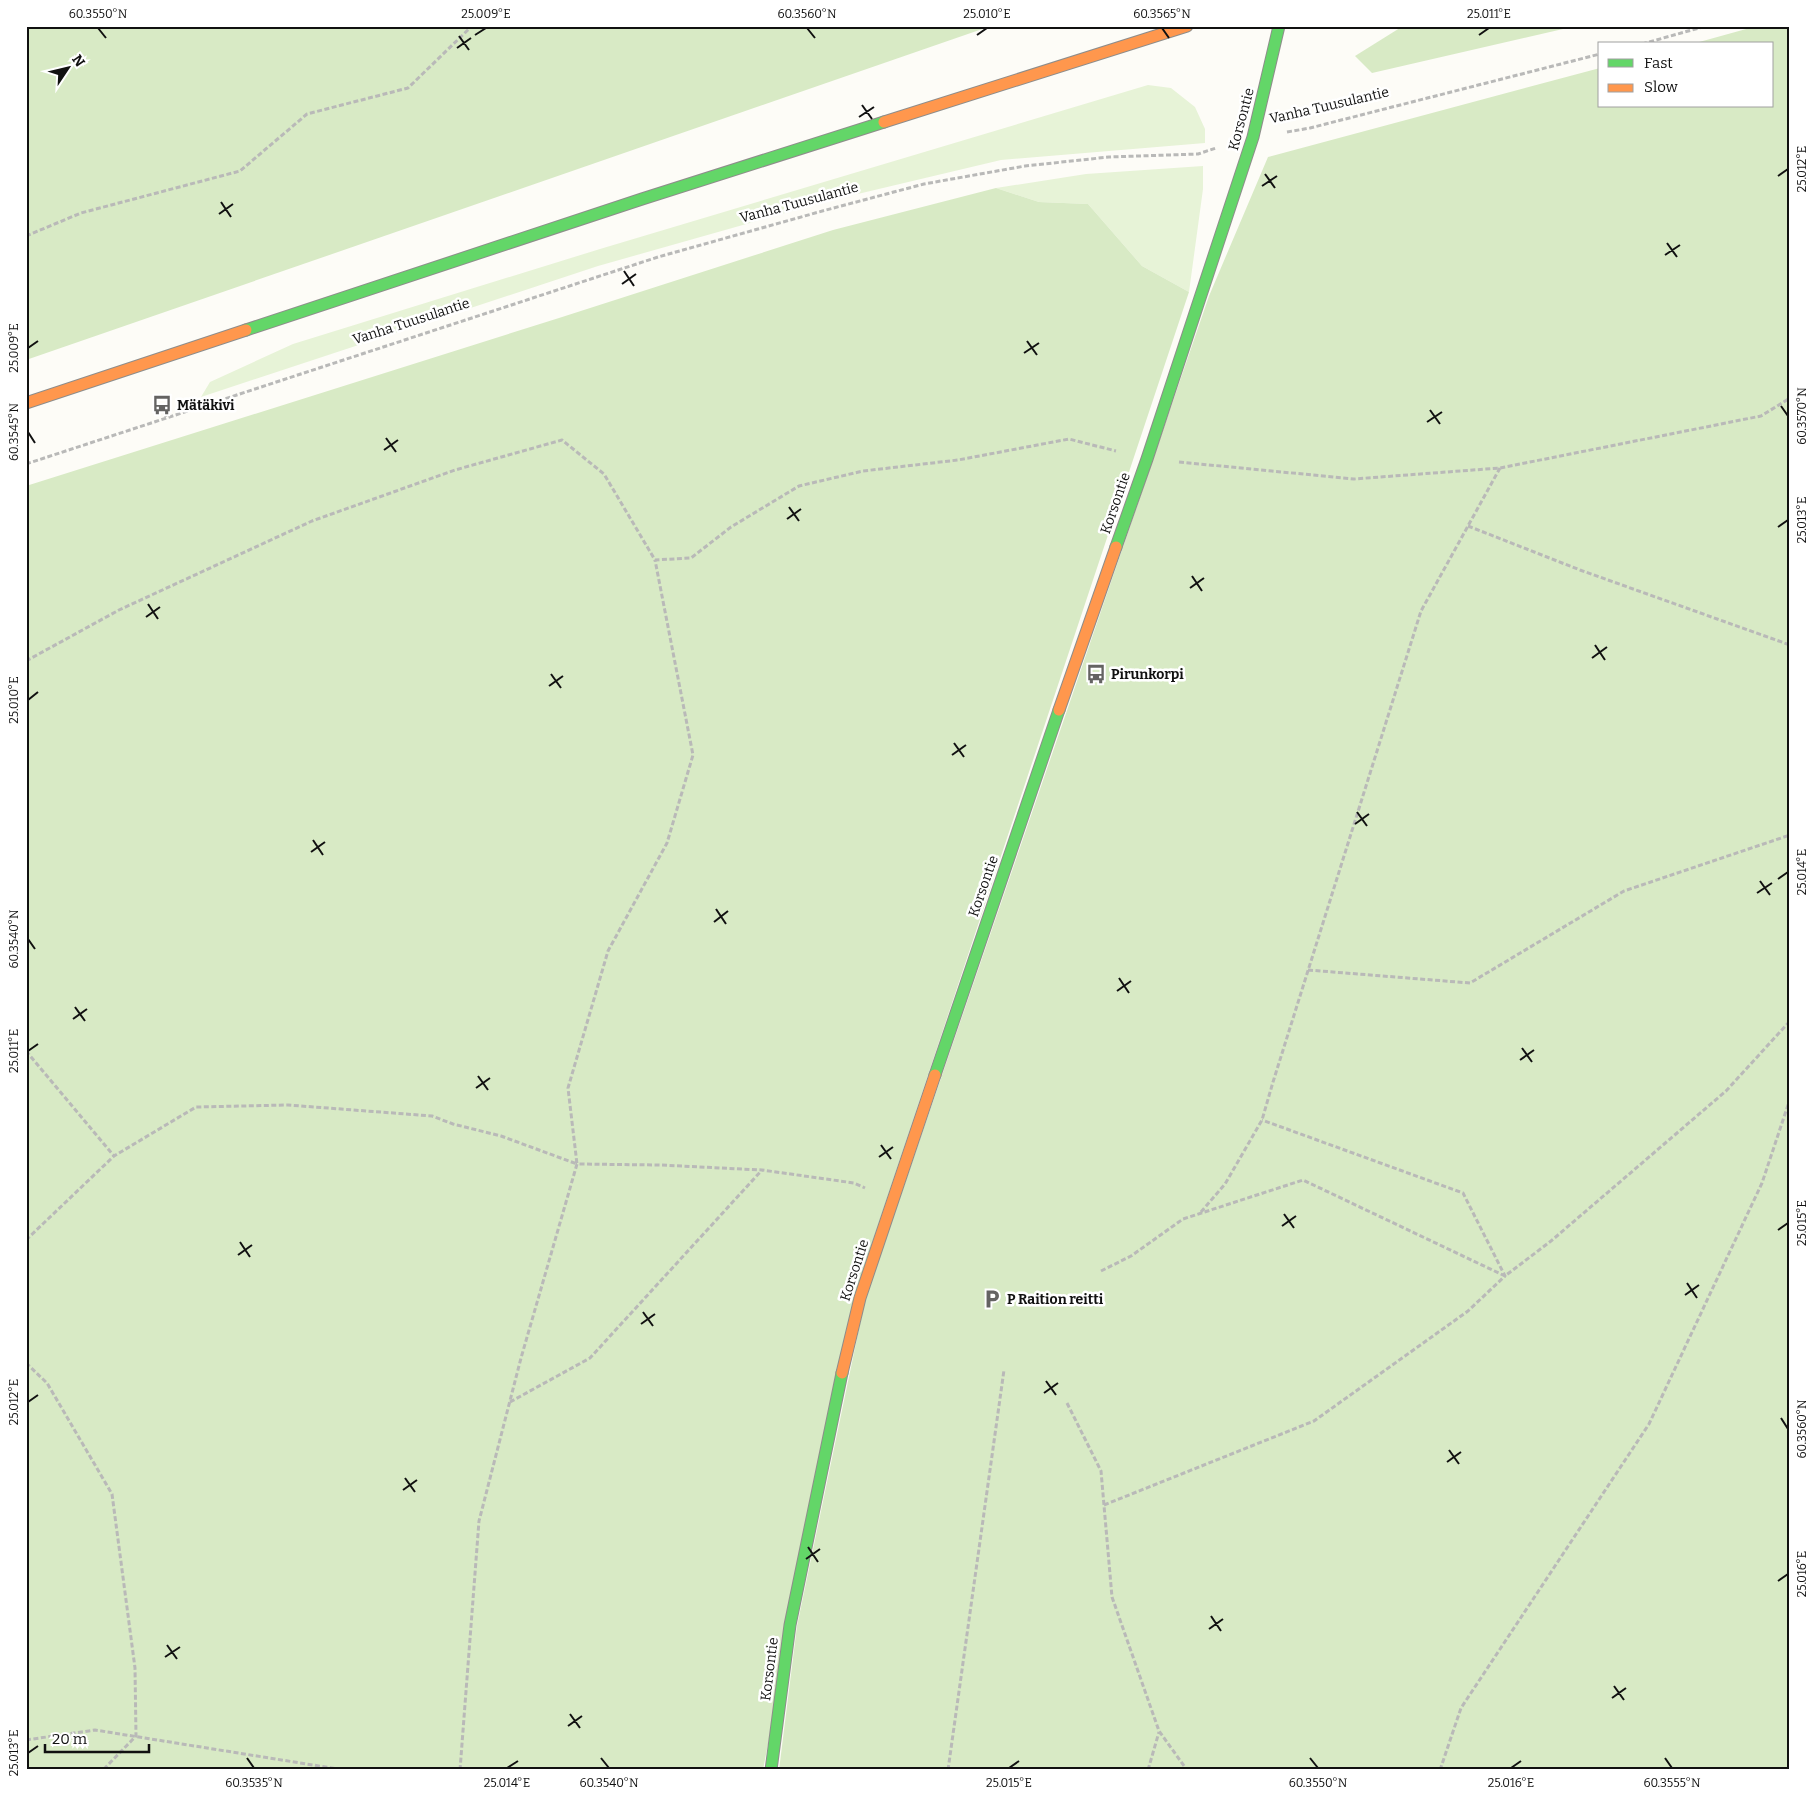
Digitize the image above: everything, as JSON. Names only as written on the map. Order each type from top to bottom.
[{"type":"main road","points":[[26,403],[642,199],[1187,26]]},
{"type":"main road","name":"Korsontie","points":[[771,1770],[790,1625],[834,1410],[860,1298],[1031,790],[1147,459],[1253,138],[1279,26]]},
{"type":"path","points":[[26,236],[81,213],[240,171],[307,114],[408,88],[472,26]]},
{"type":"path","points":[[1649,42],[1706,26]]},
{"type":"path","name":"Vanha Tuusulantie","points":[[26,464],[658,257],[924,184],[1025,166],[1109,157],[1198,154],[1253,138],[1310,128],[1598,55]]},
{"type":"path","points":[[655,560],[690,558],[731,527],[799,486],[863,471],[958,460],[1069,439],[1147,459],[1354,479],[1500,468],[1761,416],[1790,398]]},
{"type":"path","points":[[162,404],[166,417]]},
{"type":"path","points":[[26,661],[119,610],[312,521],[456,470],[562,440],[604,474],[655,560],[693,755],[667,843],[608,951],[568,1088],[578,1164],[548,1263],[479,1521],[460,1770]]},
{"type":"path","points":[[1201,1213],[1225,1184],[1262,1120],[1421,611],[1500,468]]},
{"type":"path","points":[[1468,526],[1580,570],[1790,645]]},
{"type":"path","points":[[1308,970],[1470,983],[1624,891],[1790,835]]},
{"type":"path","points":[[1104,1505],[1314,1421],[1468,1311],[1505,1276],[1551,1241],[1726,1091],[1790,1020]]},
{"type":"path","points":[[26,1051],[114,1156]]},
{"type":"path","points":[[1440,1770],[1461,1708],[1649,1424],[1762,1183],[1790,1099]]},
{"type":"path","points":[[26,1240],[114,1156],[196,1107],[288,1105],[432,1116],[452,1124],[501,1136],[578,1164],[660,1165],[762,1170],[854,1183],[892,1202]]},
{"type":"path","points":[[1262,1120],[1463,1193],[1505,1276]]},
{"type":"path","points":[[510,1403],[590,1358],[762,1170]]},
{"type":"path","points":[[1101,1270],[1131,1256],[1184,1219],[1303,1180],[1505,1276]]},
{"type":"path","points":[[26,1363],[47,1383],[112,1494],[135,1668],[136,1736],[102,1770]]},
{"type":"path","points":[[948,1770],[1004,1370]]},
{"type":"path","points":[[1067,1403],[1101,1471],[1112,1597],[1159,1731],[1188,1770]]},
{"type":"path","points":[[26,1740],[95,1730],[344,1770]]},
{"type":"path","points":[[1148,1770],[1159,1731]]},
{"type":"green space","points":[[26,26],[991,26],[26,360]]},
{"type":"green space","points":[[1403,26],[1576,26],[1372,73],[1355,56]]},
{"type":"green space","points":[[1757,26],[1790,26],[1790,1770],[779,1770],[797,1626],[865,1300],[1209,296],[1268,157],[1598,69],[1598,108],[1774,108],[1774,42],[1699,42]]},
{"type":"green space","points":[[1148,85],[1171,88],[1195,107],[1205,129],[1205,143],[1001,160],[824,202],[598,266],[201,397],[210,382],[293,344],[600,249]]},
{"type":"green space","points":[[1203,166],[1203,189],[1189,292],[1142,266],[1088,204],[1039,202],[996,188],[1086,174]]},
{"type":"green space","points":[[996,188],[1039,202],[1088,204],[1142,266],[1189,292],[854,1297],[763,1770],[26,1770],[26,486],[833,230]]},
{"type":"traffic: fast","points":[[1116,547],[1147,459],[1253,137],[1279,26]]},
{"type":"traffic: fast","points":[[246,330],[642,199],[884,122]]},
{"type":"traffic: fast","points":[[935,1075],[1059,710]]},
{"type":"traffic: fast","points":[[771,1770],[790,1625],[842,1373]]},
{"type":"traffic: slow","points":[[884,122],[1187,26]]},
{"type":"traffic: slow","points":[[26,403],[246,330]]},
{"type":"traffic: slow","points":[[1059,710],[1116,547]]},
{"type":"traffic: slow","points":[[842,1373],[860,1298],[935,1075]]},
{"type":"place","name":"Mätäkivi","points":[[162,405]]},
{"type":"place","name":"Pirunkorpi","points":[[1096,674]]},
{"type":"place","name":"P Raition reitti","points":[[992,1299]]}]
